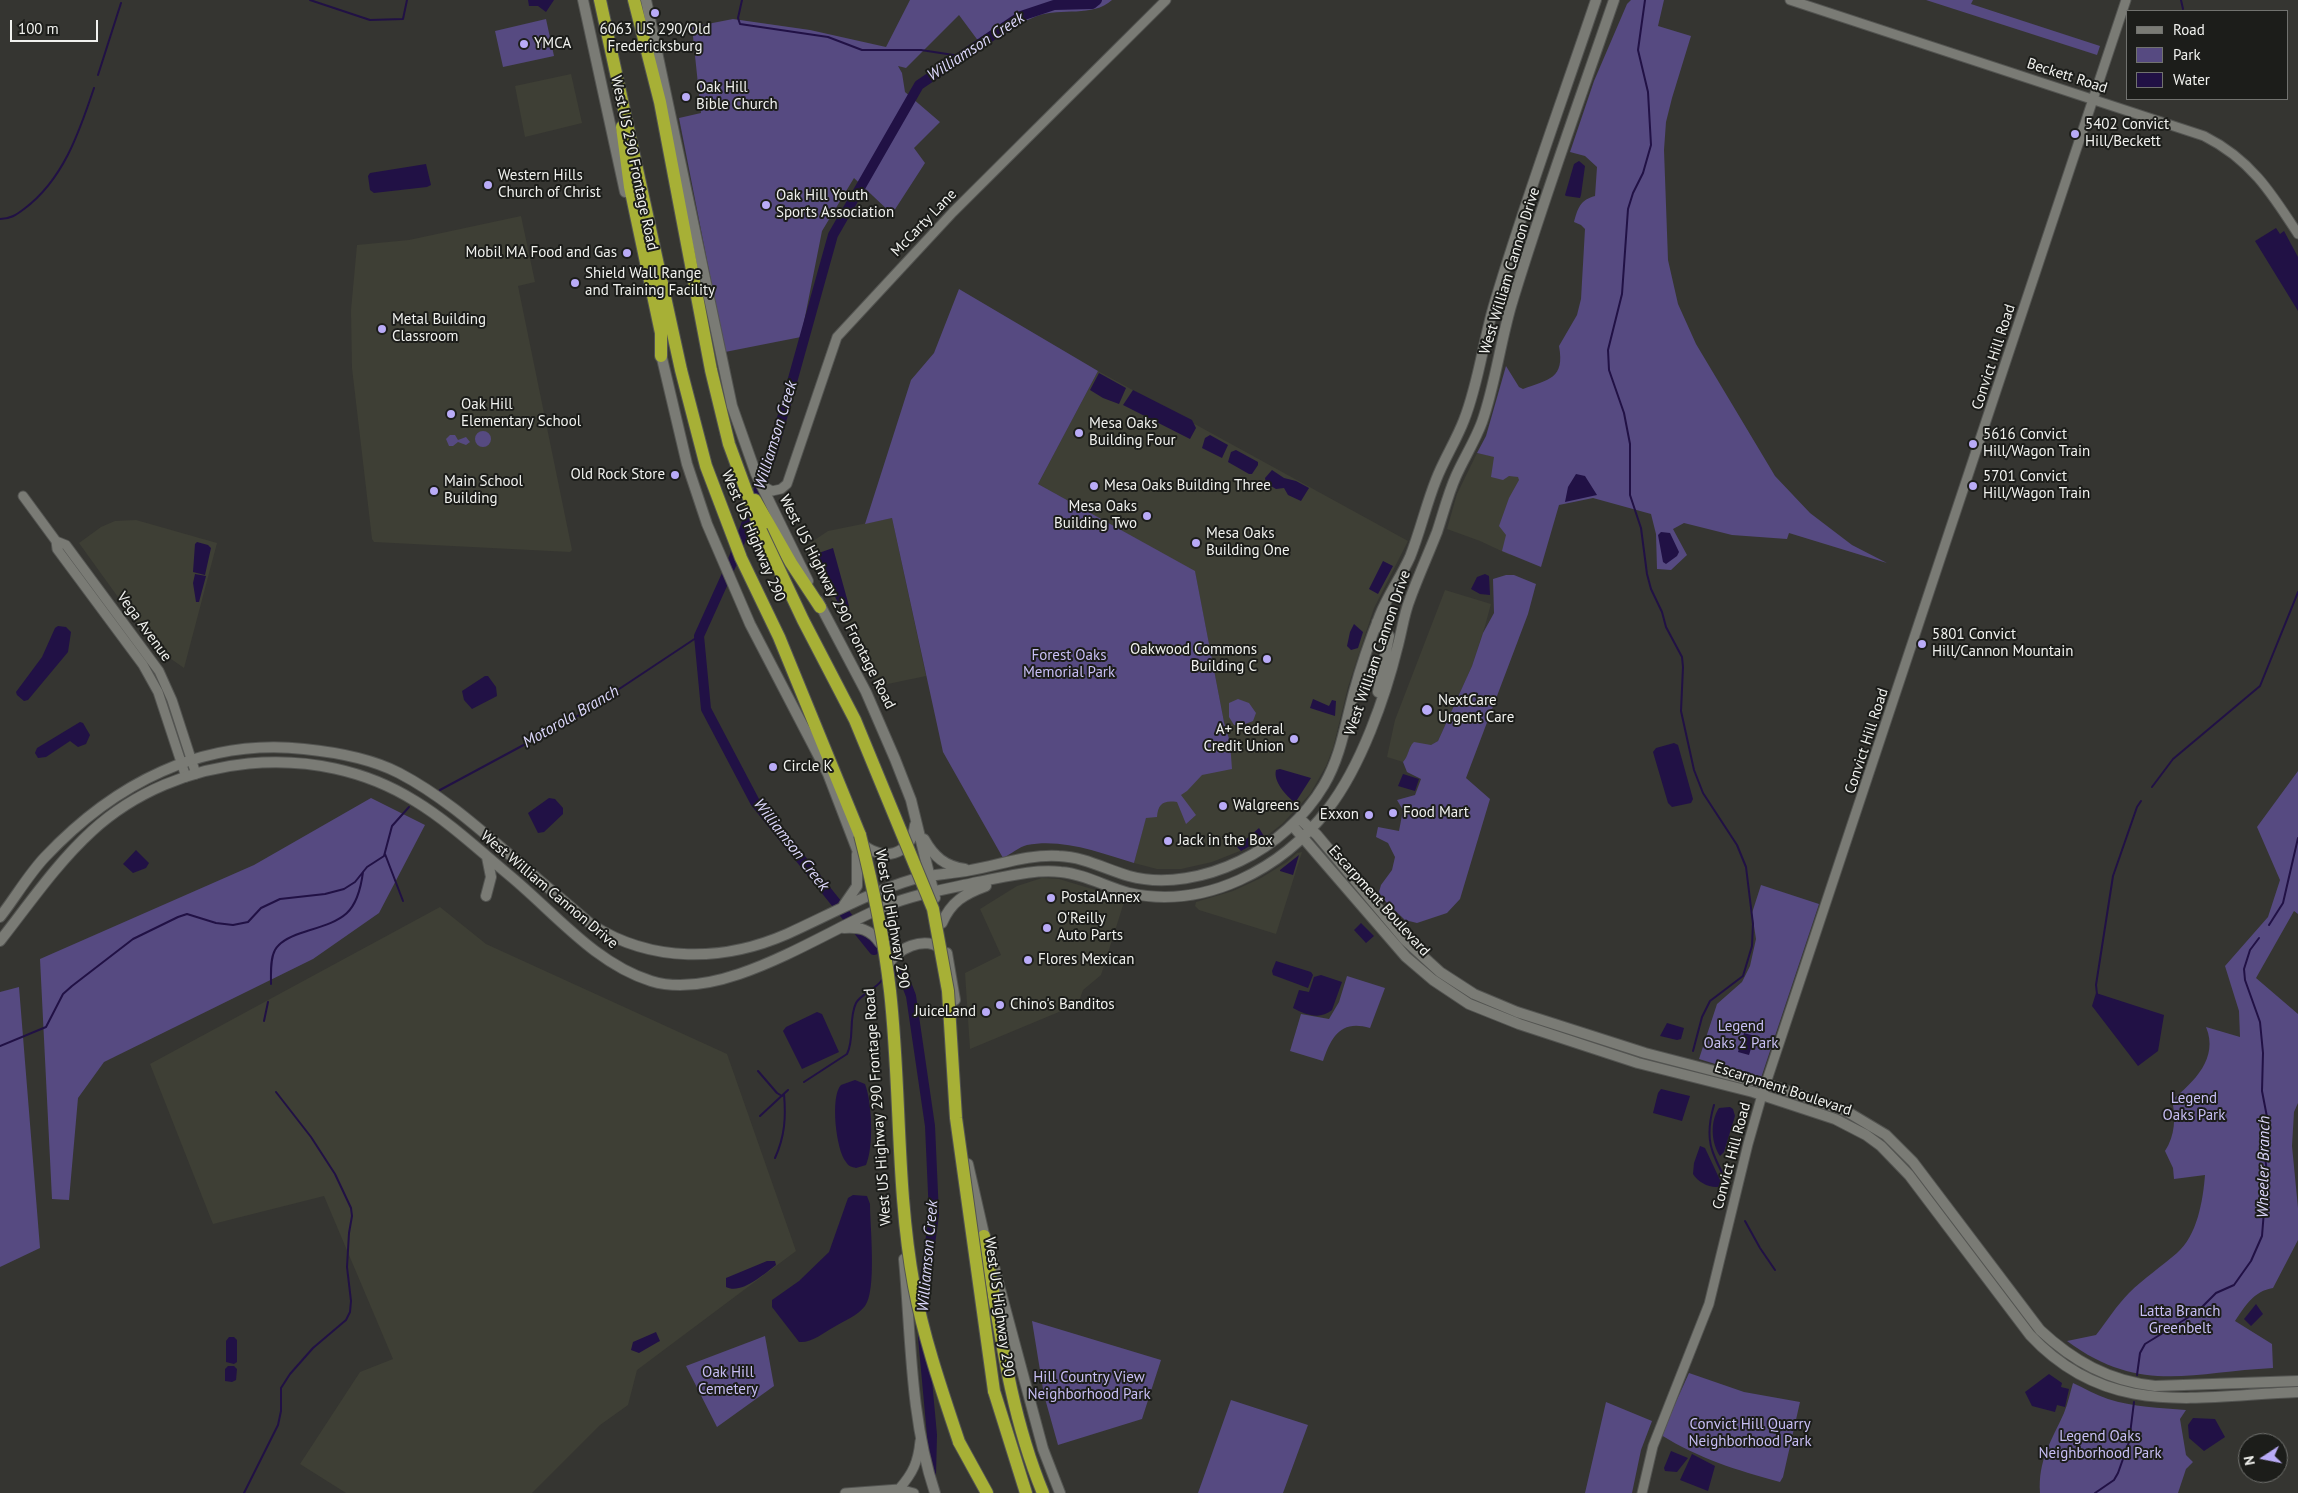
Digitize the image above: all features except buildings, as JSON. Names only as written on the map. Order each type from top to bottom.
[{"type":"highway","points":[[600,0],[620,87],[625,155],[661,333],[661,356]]},
{"type":"highway","name":"West US Highway 290","points":[[634,0],[660,102],[711,370],[737,469],[761,531],[803,620],[855,720],[933,909],[948,991],[956,1118],[994,1391],[1026,1493]]},
{"type":"highway","name":"West US Highway 290","points":[[620,87],[681,370],[706,466],[721,509],[779,637],[860,835],[872,886],[890,991],[906,1226],[914,1286],[933,1367],[959,1442],[987,1493]]},
{"type":"highway","points":[[737,469],[770,514],[791,562],[820,607]]},
{"type":"highway","points":[[984,1236],[1011,1395],[1028,1456],[1043,1493]]},
{"type":"highway","points":[[1010,1439],[1035,1493]]},
{"type":"highway","points":[[959,1442],[977,1493]]},
{"type":"main road","name":"West US 290 Frontage Road","points":[[583,0],[661,356],[687,464],[715,542],[741,602],[805,732]]},
{"type":"main road","name":"West US Highway 290 Frontage Road","points":[[646,0],[732,406],[770,514]]},
{"type":"main road","name":"West William Cannon Drive","points":[[0,917],[44,858],[86,818],[131,786],[187,762],[229,751],[278,747],[322,751],[397,772],[423,787],[465,816],[592,925],[611,937],[629,944],[681,955],[719,953],[769,941],[842,908],[855,898],[871,895],[895,885],[929,876],[973,870],[1028,857],[1074,858],[1130,876],[1163,880],[1202,875],[1236,863],[1253,854],[1296,821],[1324,784],[1338,755],[1354,692],[1377,622],[1389,594],[1409,558],[1434,484],[1465,418],[1495,301],[1596,0]]},
{"type":"main road","name":"West William Cannon Drive","points":[[0,941],[52,876],[94,830],[136,800],[191,775],[242,764],[282,762],[336,769],[372,780],[414,800],[487,857],[596,952],[624,971],[659,984],[696,984],[737,975],[769,963],[862,917],[905,899],[1002,877],[1055,871],[1075,874],[1133,894],[1173,897],[1217,889],[1257,871],[1284,854],[1311,829],[1330,807],[1360,752],[1398,647],[1408,603],[1459,470],[1482,420],[1512,303],[1614,0]]},
{"type":"main road","name":"West US Highway 290 Frontage Road","points":[[820,607],[846,652],[880,721],[911,800],[942,923],[949,961]]},
{"type":"main road","points":[[1377,622],[1389,636],[1379,683],[1379,703]]},
{"type":"main road","name":"West US Highway 290 Frontage Road","points":[[805,732],[828,774],[852,834],[875,911],[884,981],[914,1383],[920,1431],[935,1493]]},
{"type":"main road","points":[[372,780],[379,766]]},
{"type":"main road","name":"Escarpment Boulevard","points":[[1296,821],[1311,829],[1405,940],[1440,972],[1474,994],[1517,1012],[1645,1054],[1766,1084],[1831,1106],[1864,1120],[1886,1135],[1900,1148],[1934,1189],[2040,1330],[2059,1347],[2096,1371],[2135,1384],[2155,1386],[2298,1381]]},
{"type":"main road","name":"Escarpment Boulevard","points":[[1296,821],[1303,837],[1406,957],[1438,984],[1469,1004],[1512,1022],[1638,1063],[1710,1080],[1835,1119],[1858,1130],[1881,1146],[1896,1160],[1925,1196],[2030,1335],[2053,1357],[2086,1378],[2122,1392],[2156,1397],[2298,1392]]},
{"type":"main road","points":[[852,834],[864,846],[874,852],[890,854],[905,849],[914,838],[918,825]]},
{"type":"main road","points":[[918,825],[929,848],[938,859],[946,864],[973,870]]},
{"type":"main road","points":[[855,898],[859,880],[857,848]]},
{"type":"main road","points":[[486,896],[491,883],[487,857]]},
{"type":"main road","points":[[1026,873],[1028,857]]},
{"type":"main road","points":[[942,923],[955,901],[964,894],[989,885],[1002,877]]},
{"type":"main road","points":[[1120,890],[1161,890],[1163,888],[1163,880]]},
{"type":"main road","points":[[840,928],[866,930],[873,934],[880,943]]},
{"type":"main road","points":[[884,981],[889,960],[906,948],[924,944],[935,945],[941,949],[949,961]]},
{"type":"main road","name":"West US Highway 290","points":[[949,961],[953,983],[958,1079],[965,1145],[984,1236],[1010,1322],[1043,1449],[1060,1493]]},
{"type":"main road","points":[[1858,1130],[1864,1120]]},
{"type":"main road","points":[[1925,1196],[1934,1189]]},
{"type":"street","name":"McCarty Lane","points":[[761,484],[772,491],[781,489],[787,484],[837,337],[954,212],[1166,0]]},
{"type":"street","name":"Beckett Road","points":[[1790,0],[2183,127],[2215,142],[2236,156],[2264,182],[2298,234]]},
{"type":"street","name":"Convict Hill Road","points":[[1642,1493],[1653,1446],[1709,1304],[1762,1096],[2126,0]]},
{"type":"street","name":"Vega Avenue","points":[[23,496],[56,540],[66,544],[153,661],[166,683],[191,775]]},
{"type":"street","points":[[899,1489],[911,1475],[917,1464],[920,1431]]},
{"type":"street","points":[[845,1493],[899,1489],[914,1493]]},
{"type":"shaded area","points":[[571,74],[582,123],[525,137],[515,86]]},
{"type":"shaded area","name":"Oak Hill Elementary School","points":[[521,216],[535,282],[518,286],[572,550],[570,552],[374,542],[372,539],[352,368],[351,310],[357,245],[409,240]]},
{"type":"shaded area","points":[[1098,371],[1408,541],[1374,608],[1348,687],[1333,748],[1326,766],[1310,794],[1282,824],[1255,845],[1212,862],[1181,869],[1157,869],[1134,863],[1156,778],[1230,742],[1224,722],[1195,572],[1038,484]]},
{"type":"shaded area","points":[[1477,453],[1522,462],[1510,555],[1447,529],[1457,494]]},
{"type":"shaded area","points":[[892,518],[926,676],[878,686],[804,547],[828,531]]},
{"type":"shaded area","points":[[136,520],[217,543],[184,668],[154,647],[79,543],[101,527],[115,521]]},
{"type":"shaded area","points":[[1445,590],[1491,604],[1472,666],[1438,741],[1431,745],[1411,745],[1403,762],[1387,757],[1395,720]]},
{"type":"shaded area","points":[[1302,852],[1276,934],[1199,910],[1195,906],[1196,902],[1233,891],[1261,878],[1287,862],[1297,853]]},
{"type":"shaded area","points":[[1042,878],[1059,879],[1125,899],[1101,975],[1083,990],[1078,1004],[970,1049],[965,973],[1001,955],[980,909],[1017,886]]},
{"type":"shaded area","points":[[440,907],[486,944],[727,1054],[796,1251],[637,1370],[628,1405],[600,1425],[532,1493],[346,1493],[300,1464],[360,1372],[393,1359],[324,1196],[213,1224],[150,1064]]},
{"type":"green space","name":"Oak Hill Youth Sports Association","points":[[910,0],[1112,0],[1095,9],[1086,11],[1056,12],[1037,16],[982,46],[959,15],[906,68],[898,66],[902,73],[905,92],[940,122],[914,148],[925,163],[892,214],[854,178],[822,231],[801,337],[725,352],[679,118],[701,113],[692,27],[733,19],[810,30],[886,47]]},
{"type":"green space","points":[[1631,0],[1664,0],[1658,26],[1691,36],[1666,122],[1664,150],[1668,260],[1678,304],[1696,344],[1775,476],[1810,513],[1852,545],[1887,563],[1789,533],[1787,539],[1732,535],[1684,523],[1673,529],[1687,555],[1671,570],[1657,569],[1656,534],[1651,514],[1593,498],[1559,505],[1541,567],[1502,551],[1506,535],[1499,526],[1509,498],[1519,480],[1518,477],[1509,476],[1503,480],[1491,477],[1494,457],[1477,453],[1486,436],[1506,366],[1519,387],[1523,389],[1553,376],[1560,365],[1559,346],[1577,315],[1581,299],[1585,229],[1574,222],[1580,205],[1595,196],[1597,167],[1585,156],[1570,152],[1594,81],[1627,4]]},
{"type":"green space","points":[[1926,0],[1973,0],[1971,4],[2100,46],[2097,55]]},
{"type":"green space","name":"YMCA","points":[[546,19],[554,56],[503,67],[495,31]]},
{"type":"green space","name":"Forest Oaks Memorial Park","points":[[959,289],[1098,371],[1038,484],[1195,571],[1224,722],[1230,742],[1232,769],[1202,775],[1181,795],[1196,815],[1186,824],[1177,802],[1165,802],[1160,806],[1157,817],[1146,818],[1134,863],[1095,851],[1054,843],[1027,845],[1003,858],[943,752],[892,518],[865,524],[911,380],[934,353]]},
{"type":"green space","points":[[483,431],[491,439],[483,447],[475,439]]},
{"type":"green space","points":[[450,435],[455,435],[458,440],[466,437],[470,442],[466,445],[458,442],[453,446],[449,446],[446,439]]},
{"type":"green space","points":[[1514,575],[1536,584],[1528,614],[1466,778],[1490,799],[1460,899],[1447,913],[1417,923],[1405,920],[1383,899],[1379,892],[1381,885],[1392,870],[1395,857],[1388,843],[1376,837],[1378,827],[1399,831],[1403,810],[1397,800],[1415,795],[1421,779],[1407,772],[1403,762],[1414,742],[1431,745],[1438,741],[1472,666],[1483,633],[1494,613],[1493,579]]},
{"type":"green space","points":[[1238,699],[1249,703],[1256,713],[1253,721],[1240,726],[1234,725],[1229,717],[1229,703]]},
{"type":"green space","name":"Latta Branch Greenbelt","points":[[2298,771],[2298,914],[2294,911],[2256,978],[2298,1014],[2298,1103],[2294,1112],[2292,1146],[2298,1208],[2298,1240],[2273,1288],[2260,1292],[2255,1296],[2235,1321],[2272,1344],[2273,1368],[2167,1376],[2118,1369],[2093,1358],[2067,1341],[2096,1335],[2129,1293],[2184,1246],[2194,1228],[2201,1207],[2205,1175],[2174,1179],[2173,1168],[2165,1151],[2171,1139],[2174,1126],[2172,1100],[2196,1077],[2207,1059],[2209,1038],[2206,1027],[2240,1037],[2239,1011],[2225,966],[2268,917],[2280,880],[2257,827]]},
{"type":"green space","points":[[371,798],[425,825],[379,913],[313,959],[104,1062],[78,1098],[69,1200],[52,1199],[40,959],[254,865]]},
{"type":"green space","name":"Legend Oaks 2 Park","points":[[1761,885],[1819,904],[1761,1078],[1699,1059],[1717,1004],[1742,982],[1750,966],[1756,939],[1752,913]]},
{"type":"green space","points":[[1347,976],[1385,988],[1370,1028],[1352,1026],[1344,1028],[1330,1044],[1323,1061],[1290,1051],[1301,1014],[1329,1019],[1339,1002]]},
{"type":"green space","points":[[19,987],[40,1248],[0,1267],[0,992]]},
{"type":"green space","name":"Hill Country View Neighborhood Park","points":[[1032,1321],[1161,1360],[1142,1419],[1058,1445],[1044,1395]]},
{"type":"green space","name":"Oak Hill Cemetery","points":[[765,1336],[774,1386],[717,1427],[686,1366]]},
{"type":"green space","name":"Convict Hill Quarry Neighborhood Park","points":[[1689,1373],[1744,1392],[1800,1402],[1783,1477],[1780,1482],[1719,1463],[1690,1451],[1661,1435]]},
{"type":"green space","name":"Legend Oaks Neighborhood Park","points":[[2073,1383],[2099,1396],[2117,1402],[2147,1407],[2186,1410],[2180,1419],[2186,1455],[2193,1462],[2186,1469],[2178,1493],[2040,1493],[2043,1461],[2064,1413]]},
{"type":"green space","points":[[1231,1400],[1308,1425],[1283,1493],[1198,1493]]},
{"type":"green space","points":[[1606,1402],[1652,1421],[1641,1450],[1632,1493],[1585,1493]]},
{"type":"water","points":[[528,0],[554,0],[546,12],[538,6],[529,6]]},
{"type":"water","points":[[1579,161],[1585,166],[1580,198],[1566,196],[1574,164]]},
{"type":"water","points":[[426,164],[431,185],[427,187],[374,193],[370,190],[368,176],[370,173]]},
{"type":"water","points":[[2276,228],[2280,234],[2284,231],[2298,257],[2298,311],[2255,241]]},
{"type":"water","points":[[1099,373],[1126,388],[1119,404],[1103,398],[1090,390]]},
{"type":"water","points":[[1133,390],[1192,420],[1196,428],[1190,439],[1123,405]]},
{"type":"water","points":[[1210,435],[1228,445],[1222,458],[1202,448],[1205,438]]},
{"type":"water","points":[[1236,450],[1258,462],[1252,474],[1228,462],[1231,452]]},
{"type":"water","points":[[1272,470],[1284,478],[1296,481],[1309,488],[1301,501],[1288,495],[1284,488],[1276,489],[1266,483],[1265,478]]},
{"type":"water","points":[[1576,474],[1585,476],[1597,495],[1565,502],[1568,487]]},
{"type":"water","points":[[1661,532],[1670,533],[1679,552],[1677,556],[1666,564],[1663,562],[1658,535]]},
{"type":"water","points":[[197,542],[208,545],[211,548],[205,575],[193,572],[195,544]]},
{"type":"water","points":[[833,548],[849,606],[842,610],[813,555]]},
{"type":"water","points":[[1383,561],[1393,566],[1378,594],[1369,589]]},
{"type":"water","points":[[195,574],[206,576],[199,602],[196,602],[193,583]]},
{"type":"water","points":[[1485,574],[1489,576],[1490,595],[1480,594],[1471,589],[1477,577]]},
{"type":"water","points":[[1354,624],[1363,632],[1358,648],[1351,650],[1347,646]]},
{"type":"water","points":[[58,626],[66,627],[71,632],[68,652],[28,700],[24,701],[16,692],[42,657],[55,628]]},
{"type":"water","points":[[488,676],[496,687],[497,696],[472,709],[464,700],[462,691]]},
{"type":"water","points":[[1313,699],[1329,706],[1332,700],[1336,701],[1335,716],[1310,708]]},
{"type":"water","points":[[80,722],[83,723],[90,735],[86,744],[78,747],[70,741],[46,757],[38,758],[35,753],[37,748]]},
{"type":"water","points":[[1674,743],[1678,745],[1693,799],[1691,803],[1672,807],[1668,803],[1653,752],[1656,748]]},
{"type":"water","points":[[1280,769],[1311,778],[1295,803],[1278,784],[1276,770]]},
{"type":"water","points":[[1403,774],[1419,779],[1415,791],[1398,786]]},
{"type":"water","points":[[549,798],[555,799],[563,808],[563,814],[544,832],[538,833],[528,813]]},
{"type":"water","points":[[1259,828],[1265,838],[1241,851],[1237,847]]},
{"type":"water","points":[[136,850],[149,863],[146,868],[133,873],[123,864]]},
{"type":"water","points":[[1299,855],[1293,875],[1280,871],[1280,870]]},
{"type":"water","points":[[1361,923],[1374,936],[1366,943],[1354,930]]},
{"type":"water","points":[[1276,961],[1311,972],[1313,975],[1308,988],[1273,975],[1272,971]]},
{"type":"water","points":[[1321,975],[1342,982],[1332,1010],[1318,1016],[1303,1013],[1293,1008],[1299,990],[1309,992],[1314,977]]},
{"type":"water","points":[[2096,993],[2164,1015],[2158,1051],[2138,1066],[2092,1006]]},
{"type":"water","points":[[817,1012],[822,1014],[839,1052],[802,1069],[783,1031],[786,1027]]},
{"type":"water","points":[[1667,1023],[1684,1028],[1681,1039],[1677,1040],[1660,1036]]},
{"type":"water","points":[[1744,1033],[1755,1036],[1749,1055],[1738,1052]]},
{"type":"water","points":[[855,1080],[865,1084],[871,1124],[869,1157],[866,1165],[856,1168],[848,1164],[842,1156],[837,1135],[835,1111],[838,1091],[841,1085]]},
{"type":"water","points":[[1661,1089],[1690,1096],[1682,1121],[1653,1113],[1658,1093]]},
{"type":"water","points":[[1730,1107],[1733,1109],[1735,1116],[1724,1152],[1720,1156],[1713,1139],[1714,1119],[1719,1108]]},
{"type":"water","points":[[1700,1146],[1705,1148],[1721,1182],[1718,1187],[1704,1184],[1693,1174],[1694,1163]]},
{"type":"water","points":[[853,1195],[867,1196],[870,1204],[872,1273],[869,1298],[862,1310],[813,1339],[799,1342],[772,1307],[772,1300],[799,1281],[829,1252],[848,1198]]},
{"type":"water","points":[[767,1261],[775,1261],[776,1265],[745,1286],[732,1289],[726,1287],[726,1278]]},
{"type":"water","points":[[2256,1304],[2263,1314],[2251,1326],[2244,1319]]},
{"type":"water","points":[[656,1332],[660,1341],[639,1353],[631,1350],[633,1342]]},
{"type":"water","points":[[229,1337],[234,1337],[237,1340],[237,1362],[234,1364],[226,1362],[226,1341]]},
{"type":"water","points":[[228,1366],[234,1366],[237,1369],[236,1380],[232,1382],[225,1381],[225,1369]]},
{"type":"water","points":[[2049,1374],[2062,1383],[2061,1387],[2069,1389],[2065,1407],[2057,1405],[2055,1412],[2032,1406],[2025,1392]]},
{"type":"water","points":[[2193,1418],[2215,1419],[2225,1437],[2204,1451],[2189,1438],[2188,1425]]},
{"type":"water","points":[[1671,1451],[1688,1458],[1677,1472],[1665,1471],[1664,1468]]},
{"type":"water","points":[[1692,1454],[1715,1466],[1708,1491],[1680,1480]]},
{"type":"waterway","points":[[310,0],[370,20],[403,19],[407,0]]},
{"type":"waterway","points":[[742,0],[738,18],[740,24],[828,37],[862,50],[921,50],[960,56]]},
{"type":"waterway","name":"Williamson Creek","points":[[874,950],[755,802],[706,709],[699,636],[732,563],[772,454],[833,235],[919,85],[1021,16],[1054,5],[1092,4],[1097,0]]},
{"type":"waterway","points":[[1645,0],[1638,50],[1648,92],[1651,145],[1643,173],[1633,193],[1628,209],[1622,294],[1608,350],[1609,370],[1624,413],[1630,444],[1630,495],[1641,528],[1647,574],[1666,627],[1682,657],[1681,711],[1694,770],[1703,793],[1737,845],[1746,867],[1753,924],[1752,946],[1743,976],[1710,1001],[1702,1017],[1693,1051]]},
{"type":"waterway","points":[[2181,0],[2183,9]]},
{"type":"waterway","points":[[98,75],[121,3]]},
{"type":"waterway","points":[[0,219],[16,215],[38,197],[49,184],[59,170],[76,138],[94,88]]},
{"type":"waterway","points":[[2152,787],[2173,759],[2260,686],[2298,592]]},
{"type":"waterway","name":"Motorola Branch","points":[[440,790],[583,713],[699,636]]},
{"type":"waterway","points":[[2097,994],[2096,985],[2113,876],[2137,807],[2141,801]]},
{"type":"waterway","name":"Motorola Branch","points":[[0,1046],[46,1027],[63,994],[72,986],[133,939],[178,917],[187,914],[216,923],[233,925],[248,922],[261,908],[280,899],[325,894],[344,889],[355,882],[367,867],[384,856],[392,826],[409,807]]},
{"type":"waterway","name":"Wheeler Branch","points":[[2269,925],[2283,903],[2298,838]]},
{"type":"waterway","points":[[385,854],[403,901]]},
{"type":"waterway","points":[[271,984],[273,954],[277,947],[290,937],[327,924],[345,915],[356,899],[363,872]]},
{"type":"waterway","name":"Wheeler Branch","points":[[2137,1375],[2140,1353],[2145,1344],[2197,1312],[2216,1293],[2234,1285],[2251,1261],[2262,1236],[2267,1173],[2264,1148],[2267,1117],[2262,1091],[2263,1053],[2260,1022],[2245,980],[2244,969],[2250,950],[2259,938]]},
{"type":"waterway","name":"Williamson Creek","points":[[891,968],[903,975],[911,996],[930,1126],[934,1215],[923,1294],[923,1310]]},
{"type":"waterway","points":[[804,1082],[847,1054],[851,1042],[852,1016],[856,1003],[882,980]]},
{"type":"waterway","points":[[264,1021],[268,1002]]},
{"type":"waterway","points":[[758,1071],[777,1093],[782,1096]]},
{"type":"waterway","points":[[760,1116],[788,1090]]},
{"type":"waterway","points":[[244,1493],[278,1425],[281,1411],[281,1388],[290,1374],[313,1348],[346,1320],[350,1312],[351,1301],[347,1267],[352,1216],[351,1208],[335,1174],[311,1137],[276,1092]]},
{"type":"waterway","points":[[775,1158],[784,1126],[784,1094]]},
{"type":"waterway","points":[[1714,1105],[1710,1127],[1711,1145],[1727,1182]]},
{"type":"waterway","points":[[1745,1221],[1775,1270]]},
{"type":"waterway","name":"Williamson Creek","points":[[923,1337],[932,1435],[931,1475]]},
{"type":"waterway","name":"Wheeler Branch","points":[[2095,1493],[2114,1480],[2118,1473],[2129,1442],[2134,1402]]},
{"type":"place","name":"6063 US 290/Old Fredericksburg","points":[[655,13]]},
{"type":"place","name":"YMCA","points":[[524,44]]},
{"type":"place","name":"Oak Hill Bible Church","points":[[686,97]]},
{"type":"place","name":"5402 Convict Hill/Beckett","points":[[2075,134]]},
{"type":"place","name":"Western Hills Church of Christ","points":[[488,185]]},
{"type":"place","name":"Oak Hill Youth Sports Association","points":[[766,205]]},
{"type":"place","name":"Mobil MA Food and Gas","points":[[627,253]]},
{"type":"place","name":"Shield Wall Range and Training Facility","points":[[575,283]]},
{"type":"place","name":"Metal Building Classroom","points":[[382,329]]},
{"type":"place","name":"Oak Hill Elementary School","points":[[451,414]]},
{"type":"place","name":"Mesa Oaks Building Four","points":[[1079,433]]},
{"type":"place","name":"5616 Convict Hill/Wagon Train","points":[[1973,444]]},
{"type":"place","name":"Old Rock Store","points":[[675,475]]},
{"type":"place","name":"Mesa Oaks Building Three","points":[[1094,486]]},
{"type":"place","name":"5701 Convict Hill/Wagon Train","points":[[1973,486]]},
{"type":"place","name":"Main School Building","points":[[434,491]]},
{"type":"place","name":"Mesa Oaks Building Two","points":[[1147,516]]},
{"type":"place","name":"Mesa Oaks Building One","points":[[1196,543]]},
{"type":"place","name":"5801 Convict Hill/Cannon Mountain","points":[[1922,644]]},
{"type":"place","name":"Oakwood Commons Building C","points":[[1267,659]]},
{"type":"place","name":"NextCare Urgent Care","points":[[1427,710]]},
{"type":"place","name":"A+ Federal Credit Union","points":[[1294,739]]},
{"type":"place","name":"Circle K","points":[[773,767]]},
{"type":"place","name":"Walgreens","points":[[1223,806]]},
{"type":"place","name":"Food Mart","points":[[1393,813]]},
{"type":"place","name":"Exxon","points":[[1369,815]]},
{"type":"place","name":"Jack in the Box","points":[[1168,841]]},
{"type":"place","name":"PostalAnnex","points":[[1051,898]]},
{"type":"place","name":"O'Reilly Auto Parts","points":[[1047,928]]},
{"type":"place","name":"Flores Mexican","points":[[1028,960]]},
{"type":"place","name":"Chino's Banditos","points":[[1000,1005]]},
{"type":"place","name":"JuiceLand","points":[[986,1012]]},
{"type":"park label","name":"Legend Oaks Park","points":[[2194,1108]]}]
